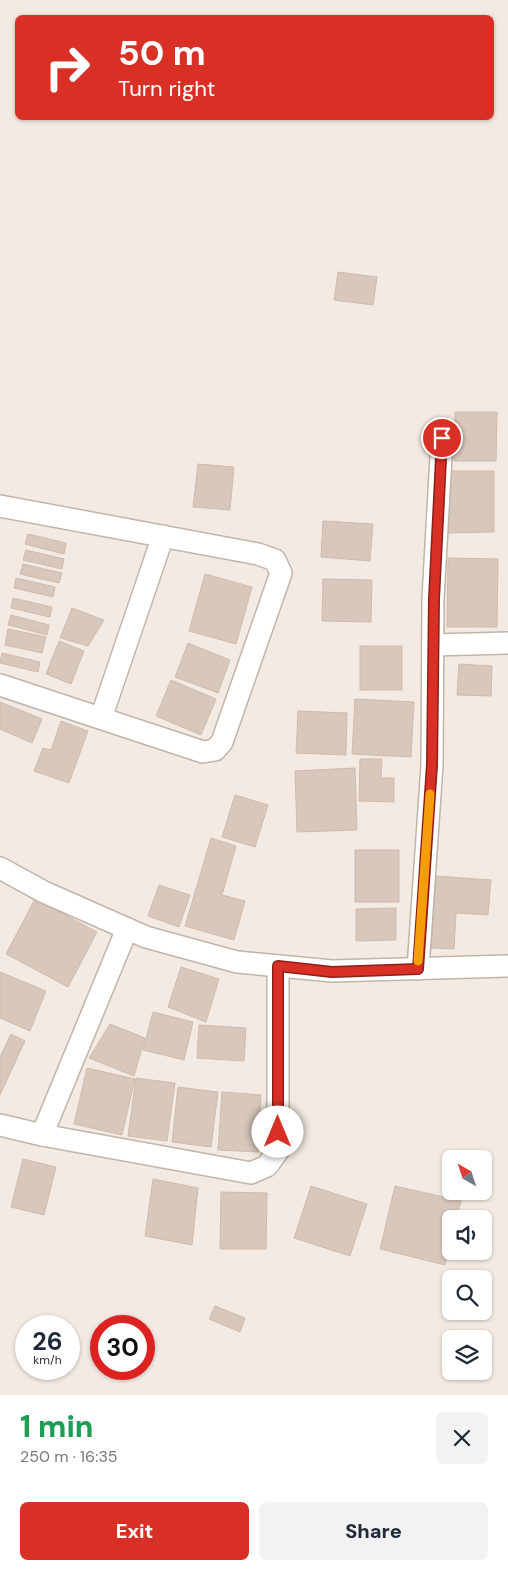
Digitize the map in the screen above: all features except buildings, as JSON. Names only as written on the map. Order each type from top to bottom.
[{"type":"street","points":[[418,969],[432,765],[433,645],[442,438]]},
{"type":"street","points":[[0,506],[258,554],[276,560],[281,573],[222,742],[215,750],[203,752],[0,685]]},
{"type":"street","points":[[101,718],[163,536]]},
{"type":"street","points":[[433,645],[508,643]]},
{"type":"street","points":[[0,868],[44,892],[146,937],[237,962],[332,972],[508,966]]},
{"type":"street","points":[[42,1135],[127,929]]},
{"type":"street","points":[[0,1125],[42,1135],[251,1172],[267,1166],[278,1151],[278,966]]},
{"type":"slow traffic","points":[[418,961],[430,794]]},
{"type":"route","points":[[278,1132],[278,966],[332,972],[418,969],[432,765],[434,599],[442,438]]}]
